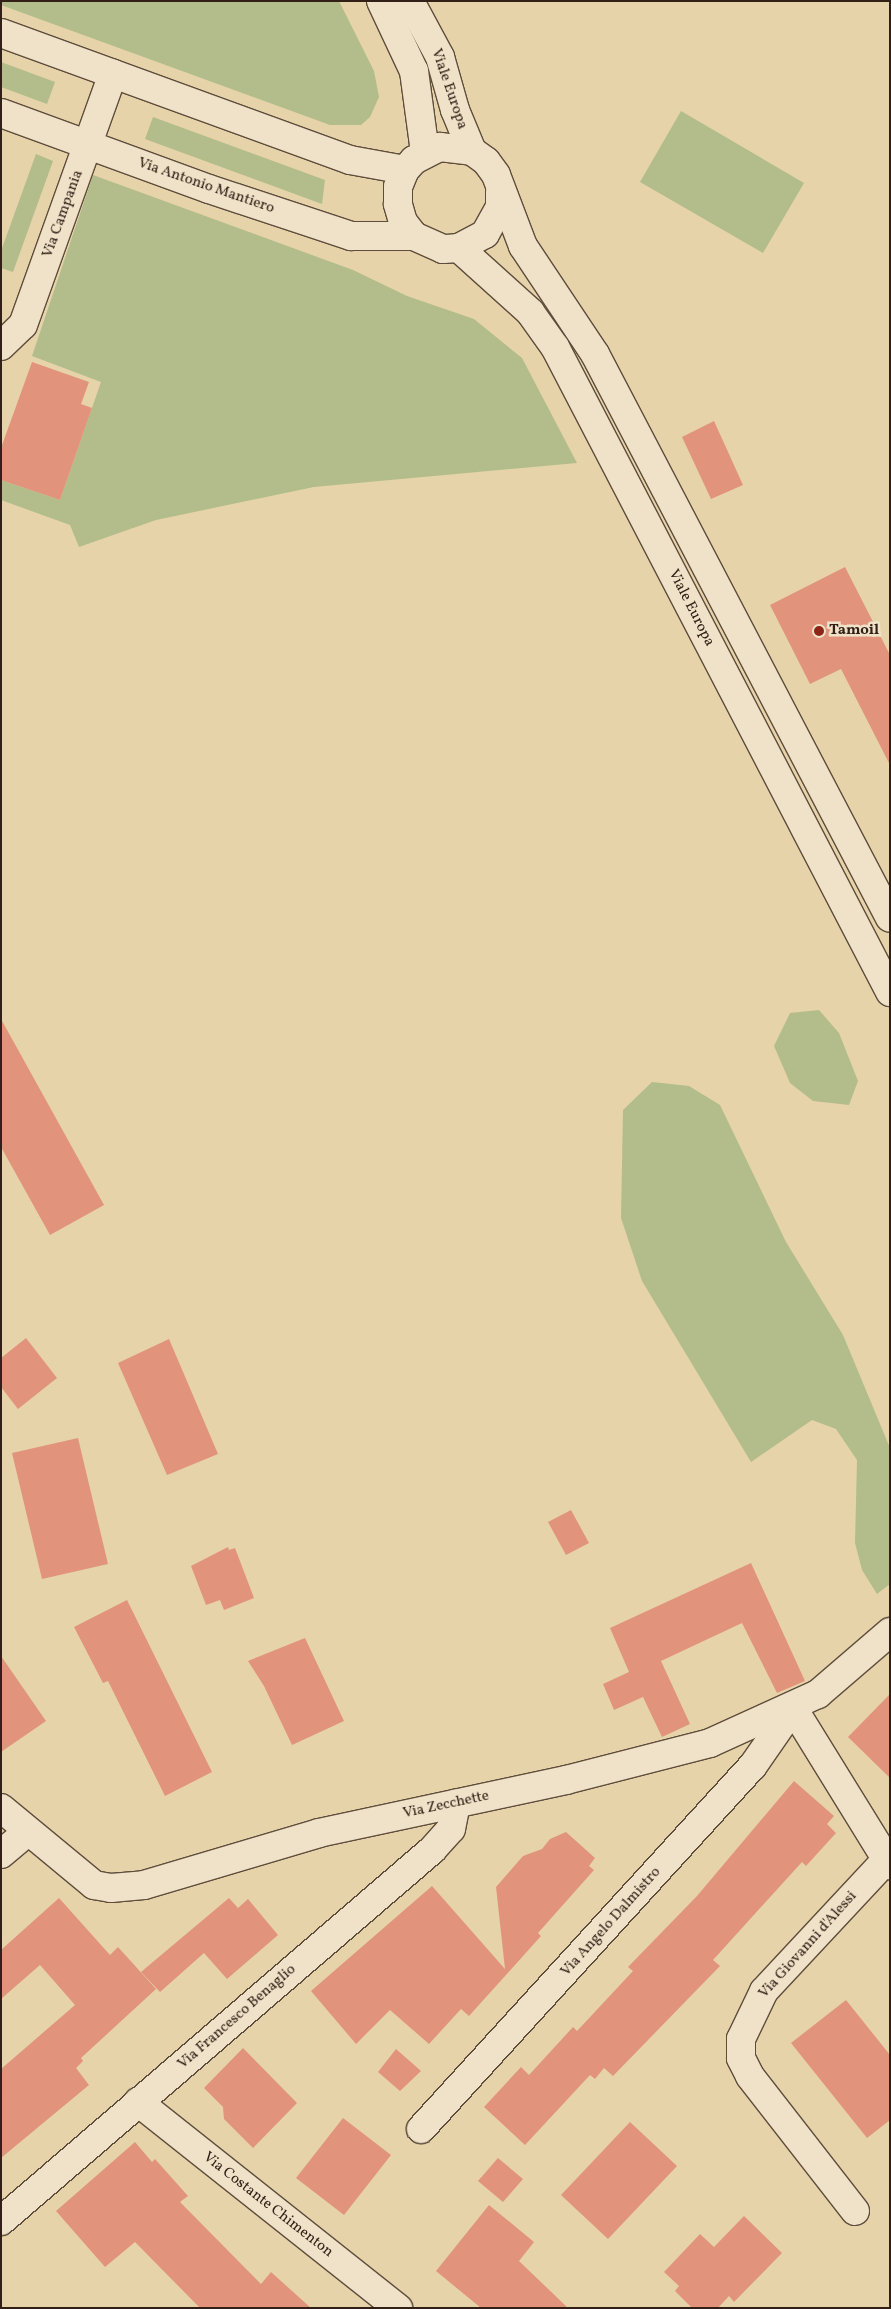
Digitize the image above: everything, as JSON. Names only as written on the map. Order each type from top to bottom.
[{"type":"street","name":"Viale Europa","points":[[381,1],[414,71],[425,152],[440,146],[472,151]]},
{"type":"street","name":"Viale Europa","points":[[410,1],[440,57],[455,110],[472,151],[491,168],[522,246],[595,354],[890,918]]},
{"type":"street","points":[[1,33],[350,160],[405,170]]},
{"type":"street","name":"Via Campania","points":[[1,346],[22,325],[113,74]]},
{"type":"street","name":"Via Antonio Mantiero","points":[[1,113],[351,236],[414,236]]},
{"type":"street","points":[[425,152],[405,170],[398,187],[398,204],[403,222],[414,236],[443,249],[459,248],[485,234],[500,208],[500,192]]},
{"type":"street","name":"Viale Europa","points":[[459,248],[530,312],[555,347],[890,992]]},
{"type":"street","name":"Via Zecchette","points":[[1,1808],[94,1884],[127,1888],[319,1833],[668,1755],[710,1743],[793,1708],[818,1694],[890,1632]]},
{"type":"street","name":"Via Giovanni d'Alessi","points":[[793,1708],[888,1862],[764,1991],[741,2039],[741,2058],[750,2076],[855,2211]]},
{"type":"street","name":"Via Angelo Dalmistro","points":[[421,2130],[752,1767],[793,1708]]},
{"type":"street","name":"Via Francesco Benaglio","points":[[1,2221],[432,1850],[451,1829],[456,1803]]},
{"type":"street","points":[[1,1854],[28,1831]]},
{"type":"street","name":"Via Costante Chimenton","points":[[138,2102],[398,2308]]},
{"type":"green space","points":[[1,1],[339,1],[374,71],[379,97],[370,117],[361,125],[330,125],[1,5]]},
{"type":"green space","points":[[1,62],[55,82],[47,104],[1,87]]},
{"type":"green space","points":[[681,111],[804,183],[763,253],[640,182]]},
{"type":"green space","points":[[153,117],[325,180],[322,204],[145,139]]},
{"type":"green space","points":[[36,154],[53,161],[13,272],[1,268],[1,251]]},
{"type":"green space","points":[[93,175],[353,270],[407,296],[474,319],[522,358],[577,463],[314,487],[156,520],[79,547],[70,525],[1,500],[1,480],[60,500],[101,382],[32,356]]},
{"type":"green space","points":[[819,1010],[839,1033],[858,1081],[849,1105],[813,1101],[790,1083],[774,1046],[790,1013]]},
{"type":"green space","points":[[652,1082],[689,1086],[720,1105],[786,1242],[843,1335],[890,1448],[890,1584],[877,1594],[862,1570],[855,1543],[857,1460],[836,1429],[812,1420],[751,1462],[642,1281],[621,1218],[623,1110]]},
{"type":"building","points":[[32,362],[89,382],[81,404],[92,408],[60,500],[1,480],[1,448]]},
{"type":"building","points":[[714,421],[743,485],[711,499],[682,437]]},
{"type":"building","points":[[845,567],[890,655],[890,765],[841,669],[810,684],[770,605]]},
{"type":"building","points":[[1,1019],[104,1205],[50,1235],[1,1147]]},
{"type":"building","points":[[26,1338],[57,1378],[18,1409],[1,1387],[1,1358]]},
{"type":"building","points":[[169,1339],[218,1454],[167,1475],[118,1363]]},
{"type":"building","points":[[78,1438],[108,1564],[42,1579],[12,1453]]},
{"type":"building","points":[[571,1510],[589,1543],[566,1555],[548,1522]]},
{"type":"building","points":[[228,1547],[229,1550],[235,1548],[254,1598],[224,1610],[220,1600],[206,1605],[191,1566]]},
{"type":"building","points":[[751,1563],[805,1681],[777,1693],[742,1623],[661,1661],[690,1724],[662,1737],[643,1697],[614,1710],[603,1684],[629,1672],[610,1628]]},
{"type":"building","points":[[127,1600],[212,1772],[165,1796],[108,1681],[103,1683],[74,1627]]},
{"type":"building","points":[[305,1638],[344,1721],[292,1745],[264,1686],[248,1661]]},
{"type":"building","points":[[1,1656],[46,1721],[1,1752]]},
{"type":"building","points":[[890,1694],[890,1778],[848,1737]]},
{"type":"building","points":[[794,1781],[834,1816],[827,1824],[836,1833],[806,1866],[802,1862],[713,1960],[720,1966],[613,2076],[604,2068],[595,2079],[590,2075],[525,2145],[484,2107],[521,2067],[529,2075],[573,2027],[577,2031],[633,1971],[628,1967],[697,1896]]},
{"type":"building","points":[[566,1832],[595,1858],[589,1866],[594,1870],[538,1933],[541,1936],[469,2016],[461,2009],[429,2044],[390,2010],[356,2044],[311,1991],[432,1886],[505,1969],[496,1887],[523,1856],[542,1849],[550,1839]]},
{"type":"building","points":[[59,1898],[110,1955],[118,1947],[156,1989],[81,2058],[83,2061],[76,2068],[89,2085],[1,2158],[1,2069],[75,2005],[40,1965],[1,1999],[1,1950]]},
{"type":"building","points":[[229,1898],[238,1908],[248,1899],[278,1935],[227,1979],[204,1953],[160,1992],[141,1972]]},
{"type":"building","points":[[846,2000],[890,2055],[890,2120],[867,2138],[791,2043]]},
{"type":"building","points":[[243,2048],[297,2103],[253,2148],[224,2119],[223,2107],[204,2088]]},
{"type":"building","points":[[396,2049],[421,2071],[400,2091],[378,2072]]},
{"type":"building","points":[[343,2118],[391,2155],[344,2215],[296,2178]]},
{"type":"building","points":[[630,2122],[677,2166],[608,2239],[561,2195]]},
{"type":"building","points":[[135,2142],[152,2162],[155,2159],[188,2196],[180,2202],[261,2284],[271,2272],[311,2308],[200,2308],[135,2242],[105,2267],[56,2211]]},
{"type":"building","points":[[498,2158],[523,2179],[503,2202],[478,2181]]},
{"type":"building","points":[[489,2205],[534,2242],[519,2261],[568,2308],[481,2308],[436,2271]]},
{"type":"building","points":[[744,2216],[782,2253],[734,2302],[729,2296],[718,2308],[692,2308],[675,2291],[679,2286],[664,2272],[700,2234],[714,2247]]},
{"type":"place","name":"Tamoil","points":[[819,631]]}]
